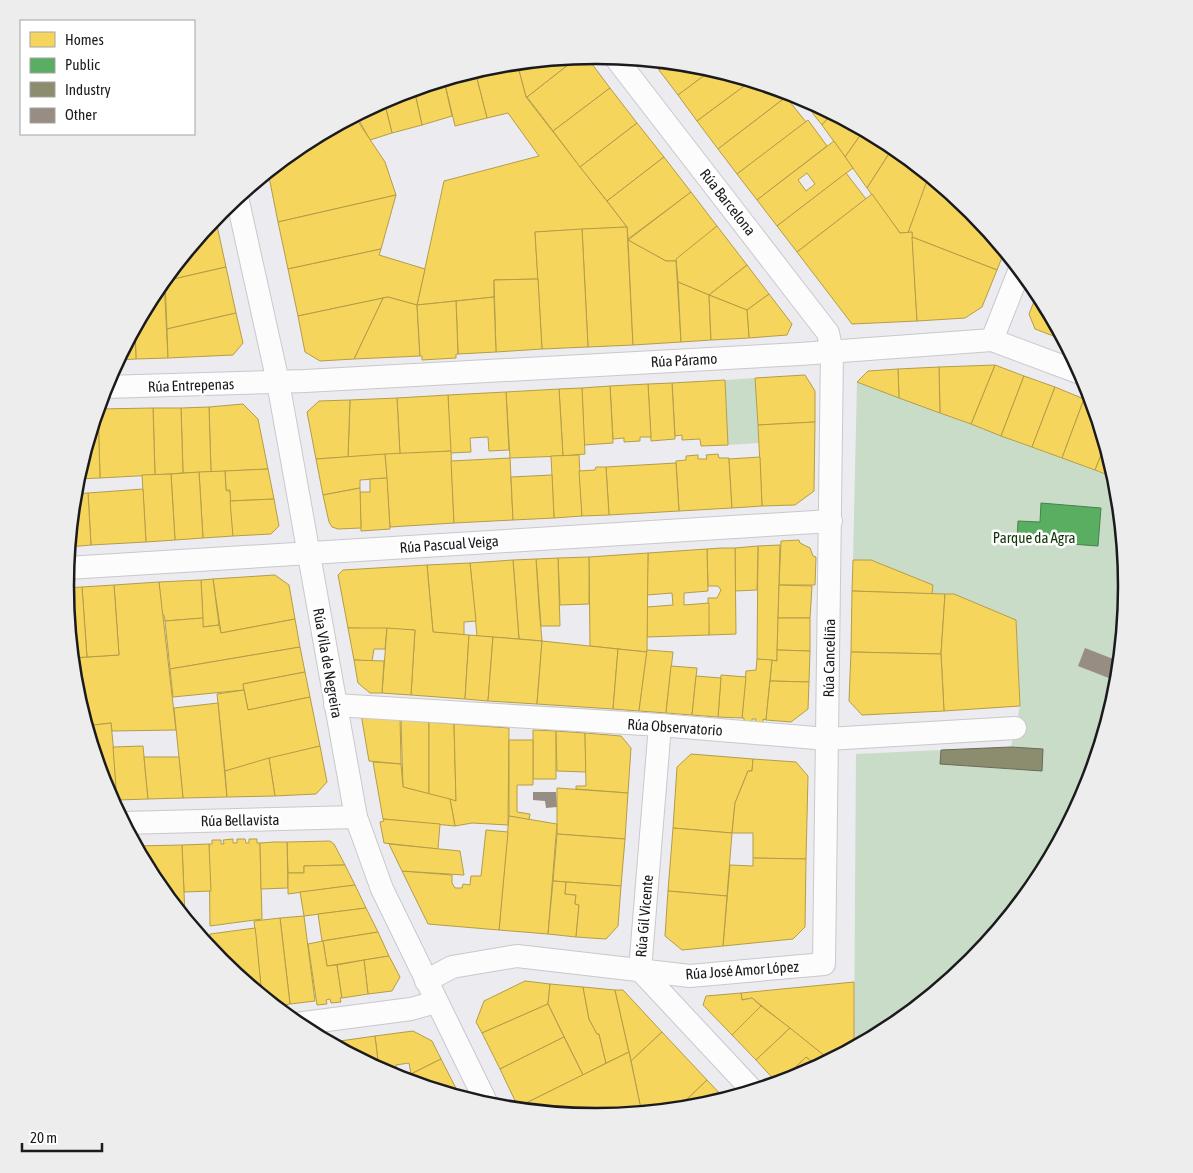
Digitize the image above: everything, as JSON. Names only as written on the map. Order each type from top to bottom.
[{"type":"street","name":"Rúa Barcelona","points":[[621,65],[828,333],[832,352]]},
{"type":"street","name":"Rúa Vila de Negreira","points":[[239,206],[278,382],[356,817],[382,889],[483,1096]]},
{"type":"street","points":[[992,340],[1017,276]]},
{"type":"street","name":"Rúa Páramo","points":[[278,382],[832,352],[992,340],[1072,370]]},
{"type":"street","name":"Rúa Canceliña","points":[[824,964],[832,352]]},
{"type":"street","name":"Rúa Entrepenas","points":[[113,388],[278,382]]},
{"type":"street","name":"Rúa Pascual Veiga","points":[[75,568],[831,521]]},
{"type":"street","name":"Rúa Observatorio","points":[[335,705],[660,725],[828,739],[1015,728]]},
{"type":"street","name":"Rúa Gil Vicente","points":[[660,725],[640,970],[749,1086]]},
{"type":"street","name":"Rúa Bellavista","points":[[131,823],[356,817]]},
{"type":"street","name":"Rúa José Amor López","points":[[426,981],[452,967],[516,956],[690,976],[824,964]]},
{"type":"street","points":[[308,1022],[411,1008],[436,1002]]},
{"type":"green space","points":[[755,378],[759,443],[728,445],[725,380]]},
{"type":"green space","name":"Parque da Agra","points":[[857,382],[1107,474],[1115,518],[1118,552],[1118,621],[1115,655],[1109,688],[1092,755],[1079,787],[1049,848],[1031,877],[990,931],[941,980],[887,1021],[854,1041],[856,754],[941,750],[941,764],[1041,771],[1043,750],[1011,747],[1020,706],[1016,620],[954,594],[932,594],[932,585],[872,560],[853,560]]},
{"type":"building: Homes","points":[[592,64],[610,88],[553,131],[527,97],[568,65]]},
{"type":"building: Homes","points":[[568,65],[527,97],[519,70]]},
{"type":"building: Homes","points":[[665,68],[704,75],[678,95],[659,70]]},
{"type":"building: Homes","points":[[519,70],[526,97],[627,227],[535,232],[538,279],[494,280],[494,297],[417,305],[444,181],[539,156],[508,113],[487,118],[477,78]]},
{"type":"building: Homes","points":[[704,75],[745,86],[697,121],[678,95]]},
{"type":"building: Homes","points":[[477,78],[487,118],[455,126],[445,86]]},
{"type":"building: Homes","points":[[445,86],[452,116],[422,125],[416,96]]},
{"type":"building: Homes","points":[[745,86],[784,99],[718,149],[697,121]]},
{"type":"building: Homes","points":[[610,88],[637,123],[580,167],[553,131]]},
{"type":"building: Homes","points":[[416,96],[422,125],[392,133],[386,109]]},
{"type":"building: Homes","points":[[784,99],[789,101],[806,122],[737,174],[718,149]]},
{"type":"building: Homes","points":[[386,109],[392,133],[370,140],[359,121]]},
{"type":"building: Homes","points":[[811,110],[828,118],[822,125]]},
{"type":"building: Homes","points":[[828,118],[860,135],[845,157],[822,125]]},
{"type":"building: Homes","points":[[808,120],[827,146],[757,200],[737,174]]},
{"type":"building: Homes","points":[[358,122],[385,162],[396,195],[278,222],[269,179],[306,152]]},
{"type":"building: Homes","points":[[637,123],[664,157],[607,201],[580,167]]},
{"type":"building: Homes","points":[[860,135],[889,154],[867,188],[845,157]]},
{"type":"building: Homes","points":[[834,141],[853,168],[777,226],[757,200]],"holes":[[[807,173],[815,184],[806,191],[798,180]]]},
{"type":"building: Homes","points":[[889,154],[927,182],[908,233],[900,233],[867,188]]},
{"type":"building: Homes","points":[[664,157],[691,192],[628,239],[627,227],[607,201]]},
{"type":"building: Homes","points":[[846,173],[866,199],[797,252],[777,226]]},
{"type":"building: Homes","points":[[927,181],[966,217],[1002,257],[997,270],[912,237],[912,232],[908,233]]},
{"type":"building: Homes","points":[[691,192],[717,226],[676,261],[666,261],[628,240]]},
{"type":"building: Homes","points":[[872,194],[900,233],[912,232],[917,321],[852,324],[797,252]]},
{"type":"building: Homes","points":[[396,195],[381,249],[288,269],[278,222]]},
{"type":"building: Homes","points":[[717,226],[747,265],[709,295],[678,282],[676,259]]},
{"type":"building: Homes","points":[[217,227],[226,267],[174,279]]},
{"type":"building: Homes","points":[[627,227],[633,345],[588,347],[582,229]]},
{"type":"building: Homes","points":[[582,229],[588,347],[542,349],[535,232]]},
{"type":"building: Homes","points":[[912,237],[997,270],[982,307],[965,318],[917,321]]},
{"type":"building: Homes","points":[[628,240],[666,261],[676,261],[681,342],[633,345]]},
{"type":"building: Homes","points":[[381,249],[379,255],[425,269],[417,305],[388,297],[298,316],[288,269]]},
{"type":"building: Homes","points":[[747,265],[769,294],[747,310],[709,295]]},
{"type":"building: Homes","points":[[226,267],[236,313],[167,329],[165,291],[174,279]]},
{"type":"building: Homes","points":[[538,279],[542,349],[496,352],[494,280]]},
{"type":"building: Homes","points":[[678,282],[709,295],[711,340],[681,342]]},
{"type":"building: Homes","points":[[165,292],[168,358],[136,359],[135,341]]},
{"type":"building: Homes","points":[[769,294],[792,324],[787,335],[749,338],[747,310]]},
{"type":"building: Homes","points":[[709,295],[747,310],[749,338],[711,340]]},
{"type":"building: Homes","points":[[388,297],[417,305],[420,356],[354,359],[383,298]]},
{"type":"building: Homes","points":[[494,297],[496,352],[458,354],[456,301]]},
{"type":"building: Homes","points":[[383,298],[354,359],[320,361],[305,352],[298,316]]},
{"type":"building: Homes","points":[[456,301],[458,354],[456,354],[456,358],[422,360],[422,356],[420,356],[417,305]]},
{"type":"building: Homes","points":[[1034,301],[1055,337],[1035,329],[1029,314]]},
{"type":"building: Homes","points":[[236,313],[243,343],[233,355],[168,358],[167,329]]},
{"type":"building: Homes","points":[[135,341],[136,359],[126,360]]},
{"type":"building: Homes","points":[[995,365],[1024,376],[1001,436],[971,424]]},
{"type":"building: Homes","points":[[995,365],[971,424],[940,413],[939,367]]},
{"type":"building: Homes","points":[[939,367],[940,413],[899,398],[898,369]]},
{"type":"building: Homes","points":[[898,369],[899,398],[857,382],[868,371]]},
{"type":"building: Homes","points":[[805,375],[815,391],[815,422],[758,425],[755,378]]},
{"type":"building: Homes","points":[[1024,376],[1055,387],[1032,447],[1001,436]]},
{"type":"building: Homes","points":[[725,380],[728,445],[701,446],[700,439],[682,440],[682,435],[675,436],[672,383]]},
{"type":"building: Homes","points":[[672,383],[675,439],[651,441],[648,384]]},
{"type":"building: Homes","points":[[648,384],[651,437],[640,437],[640,441],[624,442],[624,438],[613,439],[610,386]]},
{"type":"building: Homes","points":[[610,386],[613,443],[584,445],[582,388]]},
{"type":"building: Homes","points":[[1055,387],[1084,399],[1062,458],[1032,447]]},
{"type":"building: Homes","points":[[582,388],[585,454],[563,456],[559,389]]},
{"type":"building: Homes","points":[[559,389],[563,456],[510,458],[506,392]]},
{"type":"building: Homes","points":[[506,392],[509,450],[489,451],[488,437],[470,438],[471,452],[450,453],[448,395]]},
{"type":"building: Homes","points":[[448,395],[451,451],[400,454],[397,398]]},
{"type":"building: Homes","points":[[397,398],[400,454],[348,457],[350,400]]},
{"type":"building: Homes","points":[[1084,399],[1092,418],[1102,454],[1095,470],[1062,458]]},
{"type":"building: Homes","points":[[350,400],[348,457],[316,459],[307,412],[319,401]]},
{"type":"building: Homes","points":[[243,404],[258,419],[268,469],[211,472],[209,407]]},
{"type":"building: Homes","points":[[209,407],[211,472],[183,473],[181,408]]},
{"type":"building: Homes","points":[[153,408],[181,408],[183,473],[155,475]]},
{"type":"building: Homes","points":[[153,408],[155,475],[100,478],[99,427],[105,409]]},
{"type":"building: Homes","points":[[815,422],[814,491],[795,505],[762,506],[758,425]]},
{"type":"building: Homes","points":[[99,427],[100,478],[86,479]]},
{"type":"building: Homes","points":[[451,451],[454,523],[390,527],[385,454]]},
{"type":"building: Homes","points":[[385,454],[387,478],[360,480],[360,488],[323,495],[316,459]]},
{"type":"building: Homes","points":[[718,454],[719,458],[729,458],[732,508],[679,511],[676,461],[686,460],[686,456],[698,455],[698,459],[707,459],[706,455]]},
{"type":"building: Homes","points":[[1102,454],[1107,474],[1095,470]]},
{"type":"building: Homes","points":[[579,455],[582,516],[554,518],[551,456]]},
{"type":"building: Homes","points":[[760,457],[762,506],[732,508],[729,459]]},
{"type":"building: Homes","points":[[510,458],[513,520],[454,523],[451,461]]},
{"type":"building: Homes","points":[[676,463],[679,511],[609,515],[606,467]]},
{"type":"building: Homes","points":[[596,467],[606,467],[609,515],[582,516],[579,471],[595,470]]},
{"type":"building: Homes","points":[[268,469],[274,499],[230,501],[230,490],[226,490],[225,471]]},
{"type":"building: Homes","points":[[225,471],[226,490],[230,492],[233,536],[203,538],[199,472]]},
{"type":"building: Homes","points":[[199,472],[203,538],[175,540],[171,474]]},
{"type":"building: Homes","points":[[171,474],[175,540],[146,542],[142,475]]},
{"type":"building: Homes","points":[[552,475],[554,518],[513,520],[511,477]]},
{"type":"building: Homes","points":[[387,478],[390,529],[361,531],[360,492],[370,492],[370,479]]},
{"type":"building: Homes","points":[[360,488],[361,528],[338,529],[332,527],[329,522],[323,495]]},
{"type":"building: Homes","points":[[143,489],[146,542],[91,545],[88,493]]},
{"type":"building: Homes","points":[[82,493],[88,493],[91,545],[75,546],[78,518]]},
{"type":"building: Homes","points":[[274,499],[279,526],[271,534],[233,536],[230,501]]},
{"type":"building: Homes","points":[[799,540],[800,543],[810,548],[813,556],[816,557],[815,585],[779,585],[781,541]]},
{"type":"building: Homes","points":[[780,545],[777,661],[757,659],[758,546]]},
{"type":"building: Homes","points":[[758,546],[757,590],[735,591],[735,548]]},
{"type":"building: Homes","points":[[735,548],[736,634],[709,635],[708,598],[717,598],[721,590],[718,586],[708,586],[707,549]]},
{"type":"building: Homes","points":[[707,549],[708,591],[684,593],[684,605],[709,603],[709,635],[647,637],[647,607],[673,605],[672,593],[647,595],[648,553]]},
{"type":"building: Homes","points":[[648,553],[647,652],[590,646],[589,557]]},
{"type":"building: Homes","points":[[589,557],[589,604],[560,605],[558,558]]},
{"type":"building: Homes","points":[[558,558],[560,626],[541,626],[536,559]]},
{"type":"building: Homes","points":[[536,559],[542,641],[519,639],[513,560]]},
{"type":"building: Homes","points":[[513,560],[519,639],[477,636],[470,563]]},
{"type":"building: Homes","points":[[853,560],[871,560],[933,585],[932,594],[852,591]]},
{"type":"building: Homes","points":[[470,563],[476,621],[464,622],[464,635],[433,632],[427,565]]},
{"type":"building: Homes","points":[[427,565],[433,632],[469,635],[465,699],[411,695],[415,630],[348,628],[338,575],[343,570]]},
{"type":"building: Homes","points":[[275,575],[289,585],[295,619],[221,633],[213,579]]},
{"type":"building: Homes","points":[[213,579],[219,625],[203,627],[201,580]]},
{"type":"building: Homes","points":[[201,580],[203,618],[165,621],[164,615],[162,615],[159,582]]},
{"type":"building: Homes","points":[[159,582],[176,730],[112,731],[111,723],[93,725],[78,658],[119,655],[114,585]]},
{"type":"building: Homes","points":[[114,585],[119,655],[87,657],[82,587]]},
{"type":"building: Homes","points":[[779,585],[812,586],[810,618],[778,618]]},
{"type":"building: Homes","points":[[74,587],[82,587],[87,657],[78,658]]},
{"type":"building: Homes","points":[[852,591],[945,594],[941,654],[851,652]]},
{"type":"building: Homes","points":[[945,594],[954,594],[1016,620],[1020,706],[944,711],[941,654]]},
{"type":"building: Homes","points":[[203,618],[203,627],[219,625],[221,633],[295,619],[300,647],[170,669],[165,621]]},
{"type":"building: Homes","points":[[778,618],[810,618],[810,651],[777,650]]},
{"type":"building: Homes","points":[[348,628],[387,628],[385,649],[374,649],[372,661],[354,660]]},
{"type":"building: Homes","points":[[387,628],[415,630],[411,695],[382,693]]},
{"type":"building: Homes","points":[[469,635],[493,637],[488,701],[465,699]]},
{"type":"building: Homes","points":[[493,637],[542,641],[537,704],[488,701]]},
{"type":"building: Homes","points":[[542,641],[618,649],[613,709],[537,704]]},
{"type":"building: Homes","points":[[300,647],[305,672],[243,684],[244,690],[173,697],[170,669]]},
{"type":"building: Homes","points":[[618,649],[647,652],[639,711],[613,709]]},
{"type":"building: Homes","points":[[647,650],[673,652],[666,713],[639,711]]},
{"type":"building: Homes","points":[[777,650],[810,651],[809,682],[770,681],[772,660],[777,661]]},
{"type":"building: Homes","points":[[851,652],[941,654],[944,711],[862,715],[849,701]]},
{"type":"building: Homes","points":[[757,659],[772,660],[766,720],[763,719],[763,724],[755,723],[756,719],[752,719],[752,723],[744,722],[744,718],[742,718],[746,671],[756,670]]},
{"type":"building: Homes","points":[[354,660],[384,661],[382,693],[370,693],[358,683]]},
{"type":"building: Homes","points":[[671,666],[697,668],[692,715],[666,713]]},
{"type":"building: Homes","points":[[305,672],[310,697],[248,710],[243,684]]},
{"type":"building: Homes","points":[[721,675],[746,677],[742,718],[718,717]]},
{"type":"building: Homes","points":[[696,676],[721,678],[718,717],[692,715]]},
{"type":"building: Homes","points":[[770,681],[809,682],[808,709],[791,722],[766,720]]},
{"type":"building: Homes","points":[[244,690],[248,710],[310,697],[320,746],[225,771],[217,694]]},
{"type":"building: Homes","points":[[218,703],[227,797],[183,798],[174,708]]},
{"type":"building: Homes","points":[[361,714],[400,717],[401,764],[369,761]]},
{"type":"building: Homes","points":[[401,720],[429,722],[429,794],[403,787]]},
{"type":"building: Homes","points":[[429,722],[454,724],[456,801],[429,794]]},
{"type":"building: Homes","points":[[111,723],[117,793],[101,755],[93,725]]},
{"type":"building: Homes","points":[[454,724],[509,728],[508,825],[472,823],[455,826],[450,799],[456,801]]},
{"type":"building: Homes","points":[[533,730],[556,731],[556,779],[533,779]]},
{"type":"building: Homes","points":[[556,731],[585,733],[586,772],[557,771]]},
{"type":"building: Homes","points":[[585,733],[621,736],[631,748],[628,793],[576,789],[576,786],[586,786]]},
{"type":"building: Homes","points":[[509,740],[533,740],[533,785],[517,785],[517,812],[530,814],[529,820],[509,816]]},
{"type":"building: Homes","points":[[143,746],[148,799],[120,800],[116,792],[113,747]]},
{"type":"building: Homes","points":[[320,746],[327,782],[316,794],[275,796],[269,758]]},
{"type":"building: Homes","points":[[691,754],[753,759],[752,771],[748,771],[735,803],[732,833],[673,828],[677,767]]},
{"type":"building: Homes","points":[[144,757],[179,757],[183,798],[148,799]]},
{"type":"building: Homes","points":[[269,758],[275,796],[227,797],[225,771]]},
{"type":"building: Homes","points":[[753,759],[796,762],[808,776],[806,859],[753,858],[753,833],[732,833],[735,803],[748,771],[752,771]]},
{"type":"building: Homes","points":[[373,762],[401,764],[403,787],[450,799],[455,826],[383,819]]},
{"type":"building: Homes","points":[[557,788],[628,793],[625,839],[557,834]]},
{"type":"building: Homes","points":[[509,816],[557,824],[548,934],[499,930]]},
{"type":"building: Homes","points":[[383,819],[440,824],[438,849],[384,843],[380,822],[384,821]]},
{"type":"building: Homes","points":[[673,828],[732,833],[727,896],[668,891]]},
{"type":"building: Homes","points":[[486,830],[508,832],[499,930],[428,924],[402,871],[452,875],[452,883],[455,888],[462,888],[463,884],[470,885],[471,876],[481,876]]},
{"type":"building: Homes","points":[[557,834],[625,839],[621,886],[553,881]]},
{"type":"building: Homes","points":[[233,839],[233,843],[237,843],[237,839],[245,839],[246,843],[249,843],[249,839],[257,839],[257,843],[260,843],[262,919],[210,926],[209,844],[212,844],[212,840],[221,840],[221,844],[224,844],[223,840]]},
{"type":"building: Homes","points":[[330,841],[334,844],[345,865],[304,866],[304,873],[288,873],[287,842]]},
{"type":"building: Homes","points":[[287,842],[288,888],[261,889],[260,843]]},
{"type":"building: Homes","points":[[209,844],[211,891],[184,892],[182,845]]},
{"type":"building: Homes","points":[[389,844],[460,851],[464,875],[402,871]]},
{"type":"building: Homes","points":[[182,845],[185,908],[162,877],[143,846]]},
{"type":"building: Homes","points":[[753,858],[806,859],[805,927],[793,939],[723,946],[730,865],[753,866]]},
{"type":"building: Homes","points":[[345,865],[355,885],[288,894],[288,873],[304,873],[304,866]]},
{"type":"building: Homes","points":[[553,881],[566,882],[565,894],[576,895],[575,904],[579,905],[576,937],[548,934]]},
{"type":"building: Homes","points":[[566,882],[621,886],[618,926],[606,939],[576,937],[579,905],[575,904],[576,895],[565,894]]},
{"type":"building: Homes","points":[[355,885],[366,908],[304,916],[300,892]]},
{"type":"building: Homes","points":[[668,891],[727,896],[723,946],[682,950],[665,936]]},
{"type":"building: Homes","points":[[366,908],[378,932],[322,941],[318,914]]},
{"type":"building: Homes","points":[[304,916],[315,1001],[290,1004],[280,918]]},
{"type":"building: Homes","points":[[280,918],[290,1004],[284,1005],[261,987],[254,921]]},
{"type":"building: Homes","points":[[255,928],[261,987],[210,939],[210,934]]},
{"type":"building: Homes","points":[[378,932],[389,956],[327,966],[323,941]]},
{"type":"building: Homes","points":[[323,941],[327,966],[337,965],[342,998],[340,998],[341,1002],[331,1003],[330,999],[326,1000],[327,1004],[317,1005],[308,944]]},
{"type":"building: Homes","points":[[389,956],[400,977],[392,991],[368,994],[364,960]]},
{"type":"building: Homes","points":[[364,960],[368,994],[342,998],[337,965]]},
{"type":"building: Homes","points":[[525,981],[550,984],[548,1004],[482,1033],[476,1022],[484,1001]]},
{"type":"building: Homes","points":[[854,982],[854,1041],[825,1056],[752,998],[742,1000],[741,993]]},
{"type":"building: Homes","points":[[550,984],[583,987],[589,1019],[597,1034],[599,1034],[606,1063],[583,1075],[548,1004]]},
{"type":"building: Homes","points":[[583,987],[615,990],[629,1052],[606,1063],[599,1034],[597,1034],[589,1019]]},
{"type":"building: Homes","points":[[615,990],[623,990],[662,1032],[631,1061]]},
{"type":"building: Homes","points":[[741,993],[742,1000],[752,998],[761,1006],[732,1035],[703,1005],[706,996]]},
{"type":"building: Homes","points":[[548,1004],[564,1037],[500,1069],[482,1033]]},
{"type":"building: Homes","points":[[761,1006],[790,1028],[756,1060],[732,1035]]},
{"type":"building: Homes","points":[[790,1028],[825,1056],[812,1062],[806,1057],[791,1071],[773,1079],[756,1060]]},
{"type":"building: Homes","points":[[413,1031],[432,1041],[441,1059],[411,1074],[409,1063],[396,1065],[396,1069],[378,1061],[375,1036]]},
{"type":"building: Homes","points":[[662,1032],[707,1080],[685,1101],[641,1107],[631,1061]]},
{"type":"building: Homes","points":[[375,1036],[378,1061],[365,1055],[339,1041]]},
{"type":"building: Homes","points":[[564,1037],[583,1075],[524,1104],[516,1103],[500,1069]]},
{"type":"building: Homes","points":[[629,1052],[641,1107],[596,1109],[524,1104]]},
{"type":"building: Homes","points":[[806,1057],[812,1062],[797,1069],[792,1071]]},
{"type":"building: Homes","points":[[441,1059],[457,1090],[428,1082],[411,1074]]},
{"type":"building: Homes","points":[[707,1080],[720,1094],[698,1099],[685,1101]]},
{"type":"building: Public","points":[[1041,503],[1101,508],[1098,546],[1017,540],[1018,521],[1040,522]]},
{"type":"building: Industry","points":[[1011,747],[1043,749],[1042,771],[940,764],[941,750]]},
{"type":"building: Other","points":[[1085,648],[1114,659],[1111,679],[1078,666]]},
{"type":"building: Other","points":[[533,792],[556,792],[557,807],[546,808],[545,801],[533,800]]}]
